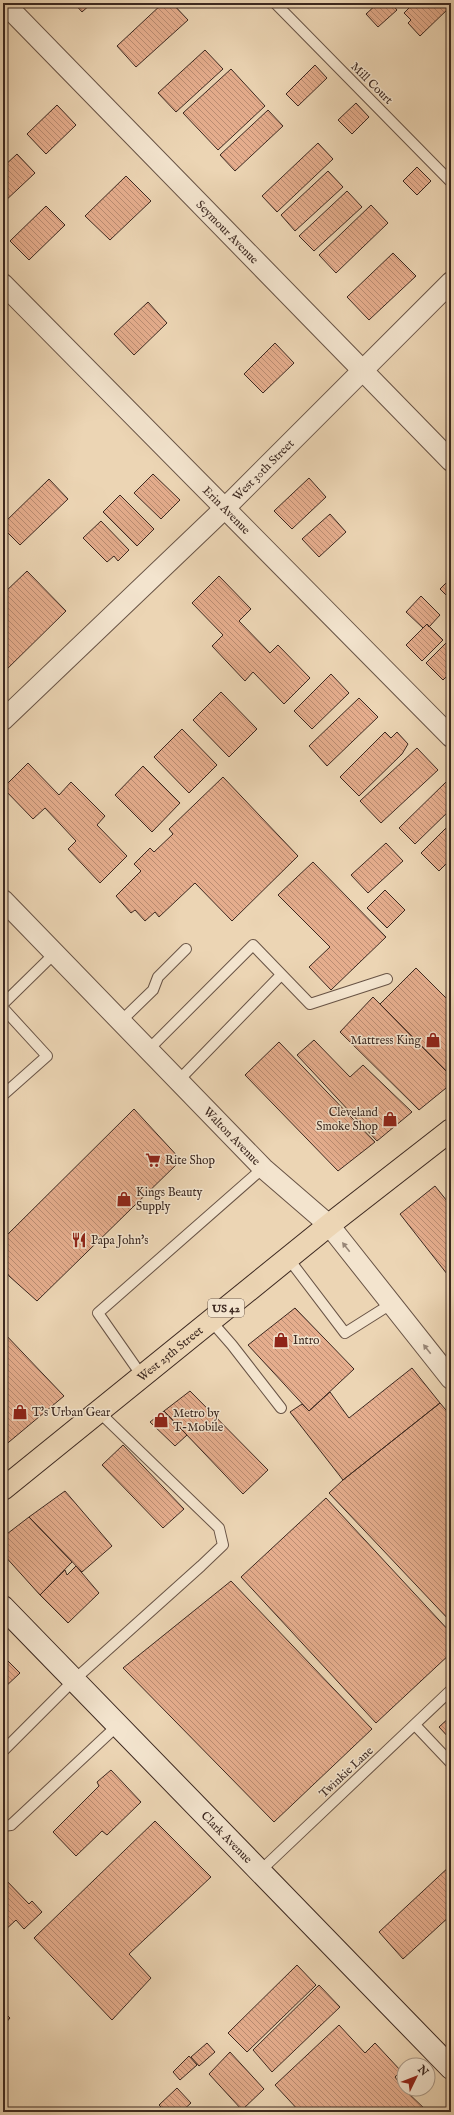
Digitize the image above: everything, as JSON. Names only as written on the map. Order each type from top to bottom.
[{"type":"main road","name":"West 25th Street","points":[[3,1489],[329,1225],[451,1130]]},
{"type":"street","name":"Seymour Avenue","points":[[4,3],[451,461]]},
{"type":"street","name":"West 30th Street","points":[[3,720],[225,508],[451,282]]},
{"type":"street","name":"Erin Avenue","points":[[3,284],[451,737]]},
{"type":"street","name":"Walton Avenue","points":[[3,900],[263,1168],[329,1225],[451,1379]]},
{"type":"street","name":"Clark Avenue","points":[[3,1607],[451,2068]]},
{"type":"lane","name":"Mill Court","points":[[275,3],[451,182]]},
{"type":"lane","points":[[148,1050],[253,945],[310,1004],[387,979]]},
{"type":"lane","points":[[120,1022],[153,990],[158,977],[186,949]]},
{"type":"lane","points":[[3,1004],[54,954]]},
{"type":"lane","points":[[178,1081],[281,975]]},
{"type":"lane","points":[[3,1008],[47,1056],[3,1095]]},
{"type":"lane","points":[[142,1376],[98,1313],[263,1168]]},
{"type":"lane","points":[[288,1258],[345,1333],[391,1304]]},
{"type":"lane","points":[[211,1321],[232,1345],[281,1408]]},
{"type":"lane","points":[[3,1751],[74,1680],[201,1566],[222,1545],[219,1528],[98,1411]]},
{"type":"lane","name":"Twinkie Lane","points":[[259,1872],[451,1690]]},
{"type":"lane","points":[[415,1725],[451,1763]]},
{"type":"lane","points":[[3,1826],[11,1825],[118,1726]]},
{"type":"building","points":[[74,3],[92,3],[82,12]]},
{"type":"building","points":[[163,3],[172,3],[188,20],[136,67],[117,46]]},
{"type":"building","points":[[378,3],[391,3],[397,10],[378,27],[366,14]]},
{"type":"building","points":[[414,3],[451,3],[451,6],[420,36],[408,23],[411,20],[404,13]]},
{"type":"building","points":[[205,50],[223,69],[176,112],[158,93]]},
{"type":"building","points":[[315,65],[327,78],[298,106],[286,94]]},
{"type":"building","points":[[231,69],[265,106],[218,150],[183,113]]},
{"type":"building","points":[[356,103],[369,117],[352,134],[338,120]]},
{"type":"building","points":[[57,105],[76,125],[46,154],[27,134]]},
{"type":"building","points":[[268,110],[283,126],[235,171],[220,155]]},
{"type":"building","points":[[318,143],[333,159],[277,212],[262,196]]},
{"type":"building","points":[[17,154],[35,173],[3,203],[3,167]]},
{"type":"building","points":[[417,167],[431,181],[417,195],[403,181]]},
{"type":"building","points":[[328,171],[343,187],[295,231],[281,215]]},
{"type":"building","points":[[126,176],[151,201],[110,240],[85,216]]},
{"type":"building","points":[[347,191],[362,207],[314,251],[299,236]]},
{"type":"building","points":[[371,205],[388,223],[336,273],[319,255]]},
{"type":"building","points":[[46,206],[65,225],[29,260],[10,241]]},
{"type":"building","points":[[393,253],[416,276],[369,320],[347,297]]},
{"type":"building","points":[[148,302],[167,323],[134,355],[114,334]]},
{"type":"building","points":[[275,343],[294,363],[263,393],[244,374]]},
{"type":"building","points":[[153,474],[180,500],[161,519],[134,493]]},
{"type":"building","points":[[309,478],[326,497],[292,529],[274,511]]},
{"type":"building","points":[[49,479],[68,499],[20,545],[3,528],[3,524]]},
{"type":"building","points":[[120,495],[154,529],[137,546],[103,512]]},
{"type":"building","points":[[330,514],[346,532],[319,557],[302,539]]},
{"type":"building","points":[[101,521],[129,550],[118,561],[114,556],[107,562],[83,538]]},
{"type":"building","points":[[27,571],[66,611],[3,673],[3,594]]},
{"type":"building","points":[[219,576],[251,609],[239,621],[270,653],[278,645],[310,678],[284,704],[253,672],[245,681],[212,646],[223,635],[192,603]]},
{"type":"building","points":[[451,578],[451,600],[440,589]]},
{"type":"building","points":[[421,596],[440,615],[429,627],[427,624],[423,628],[406,612]]},
{"type":"building","points":[[427,624],[443,640],[422,661],[406,645]]},
{"type":"building","points":[[451,638],[451,672],[443,680],[426,663]]},
{"type":"building","points":[[331,674],[349,693],[312,729],[294,711]]},
{"type":"building","points":[[221,692],[257,729],[229,757],[193,720]]},
{"type":"building","points":[[359,698],[378,717],[327,766],[309,746]]},
{"type":"building","points":[[182,729],[217,765],[189,793],[154,757]]},
{"type":"building","points":[[385,732],[391,738],[397,732],[408,744],[402,754],[359,796],[340,777]]},
{"type":"building","points":[[417,748],[438,770],[381,823],[360,801]]},
{"type":"building","points":[[28,763],[59,795],[71,782],[105,816],[97,825],[127,856],[100,883],[68,849],[76,841],[45,808],[33,819],[3,788]]},
{"type":"building","points":[[143,766],[180,803],[152,832],[115,795]]},
{"type":"building","points":[[223,777],[298,856],[232,921],[195,883],[159,917],[155,912],[145,921],[135,910],[131,913],[116,896],[141,871],[134,864],[150,848],[154,852],[173,834],[169,829]]},
{"type":"building","points":[[446,782],[451,787],[451,809],[415,844],[399,828]]},
{"type":"building","points":[[451,823],[451,859],[439,871],[421,853]]},
{"type":"building","points":[[386,843],[403,861],[368,893],[351,875]]},
{"type":"building","points":[[313,862],[386,937],[331,990],[309,967],[330,947],[278,895]]},
{"type":"building","points":[[385,890],[405,910],[387,928],[367,908]]},
{"type":"building","name":"Mattress King","points":[[416,968],[451,1003],[451,1076],[380,1004]]},
{"type":"building","points":[[373,997],[451,1076],[451,1084],[419,1110],[340,1032]]},
{"type":"building","points":[[314,1040],[350,1077],[363,1065],[412,1112],[377,1141],[297,1055]]},
{"type":"building","points":[[279,1042],[375,1142],[338,1171],[245,1075]]},
{"type":"building","points":[[134,1109],[181,1160],[37,1301],[9,1276],[3,1266],[3,1239]]},
{"type":"building","points":[[435,1186],[451,1206],[451,1279],[400,1214]]},
{"type":"building","points":[[295,1308],[354,1369],[309,1411],[248,1345]]},
{"type":"building","points":[[3,1332],[64,1396],[3,1447]]},
{"type":"building","points":[[412,1368],[440,1403],[343,1480],[290,1412],[302,1404],[309,1411],[330,1392],[349,1418]]},
{"type":"building","points":[[190,1391],[268,1470],[243,1494],[164,1411]]},
{"type":"building","points":[[440,1403],[451,1416],[451,1622],[329,1493],[343,1480]]},
{"type":"building","points":[[164,1411],[187,1435],[175,1446],[150,1422]]},
{"type":"building","points":[[123,1445],[184,1509],[163,1528],[102,1465]]},
{"type":"building","points":[[65,1491],[112,1546],[82,1572],[29,1517]]},
{"type":"building","points":[[326,1498],[451,1633],[451,1653],[376,1723],[241,1577]]},
{"type":"building","points":[[29,1517],[72,1562],[40,1595],[3,1554],[3,1537]]},
{"type":"building","points":[[76,1566],[99,1593],[68,1623],[40,1595],[65,1570],[67,1575]]},
{"type":"building","points":[[231,1581],[372,1729],[274,1822],[123,1668]]},
{"type":"building","points":[[3,1656],[20,1673],[3,1689]]},
{"type":"building","points":[[451,1716],[451,1740],[439,1727]]},
{"type":"building","points":[[111,1770],[141,1802],[107,1835],[102,1831],[76,1856],[53,1832],[99,1786],[97,1782]]},
{"type":"building","points":[[155,1821],[211,1877],[129,1954],[151,1978],[112,2020],[34,1938]]},
{"type":"building","points":[[451,1865],[451,1915],[403,1959],[379,1932]]},
{"type":"building","points":[[4,1878],[29,1904],[32,1901],[42,1912],[24,1929],[16,1920],[3,1932]]},
{"type":"building","points":[[297,1965],[316,1985],[247,2052],[228,2033]]},
{"type":"building","points":[[319,1985],[340,2007],[272,2072],[253,2050]]},
{"type":"building","points":[[3,2011],[10,2018],[3,2026]]},
{"type":"building","points":[[339,2025],[365,2053],[375,2043],[396,2066],[396,2097],[412,2097],[428,2112],[300,2112],[275,2085]]},
{"type":"building","points":[[207,2043],[215,2052],[199,2066],[191,2057]]},
{"type":"building","points":[[230,2052],[264,2089],[242,2110],[209,2074]]},
{"type":"building","points":[[189,2056],[197,2065],[180,2080],[173,2072]]},
{"type":"building","points":[[177,2088],[191,2103],[181,2112],[166,2112],[159,2105]]},
{"type":"place","name":"Mattress King","points":[[433,1040]]},
{"type":"place","name":"Cleveland Smoke Shop","points":[[390,1119]]},
{"type":"place","name":"Rite Shop","points":[[153,1160]]},
{"type":"place","name":"Kings Beauty Supply","points":[[124,1199]]},
{"type":"place","name":"Papa John's","points":[[79,1240]]},
{"type":"place","name":"Intro","points":[[281,1340]]},
{"type":"place","name":"T's Urban Gear","points":[[20,1412]]},
{"type":"place","name":"Metro by T-Mobile","points":[[161,1420]]}]
